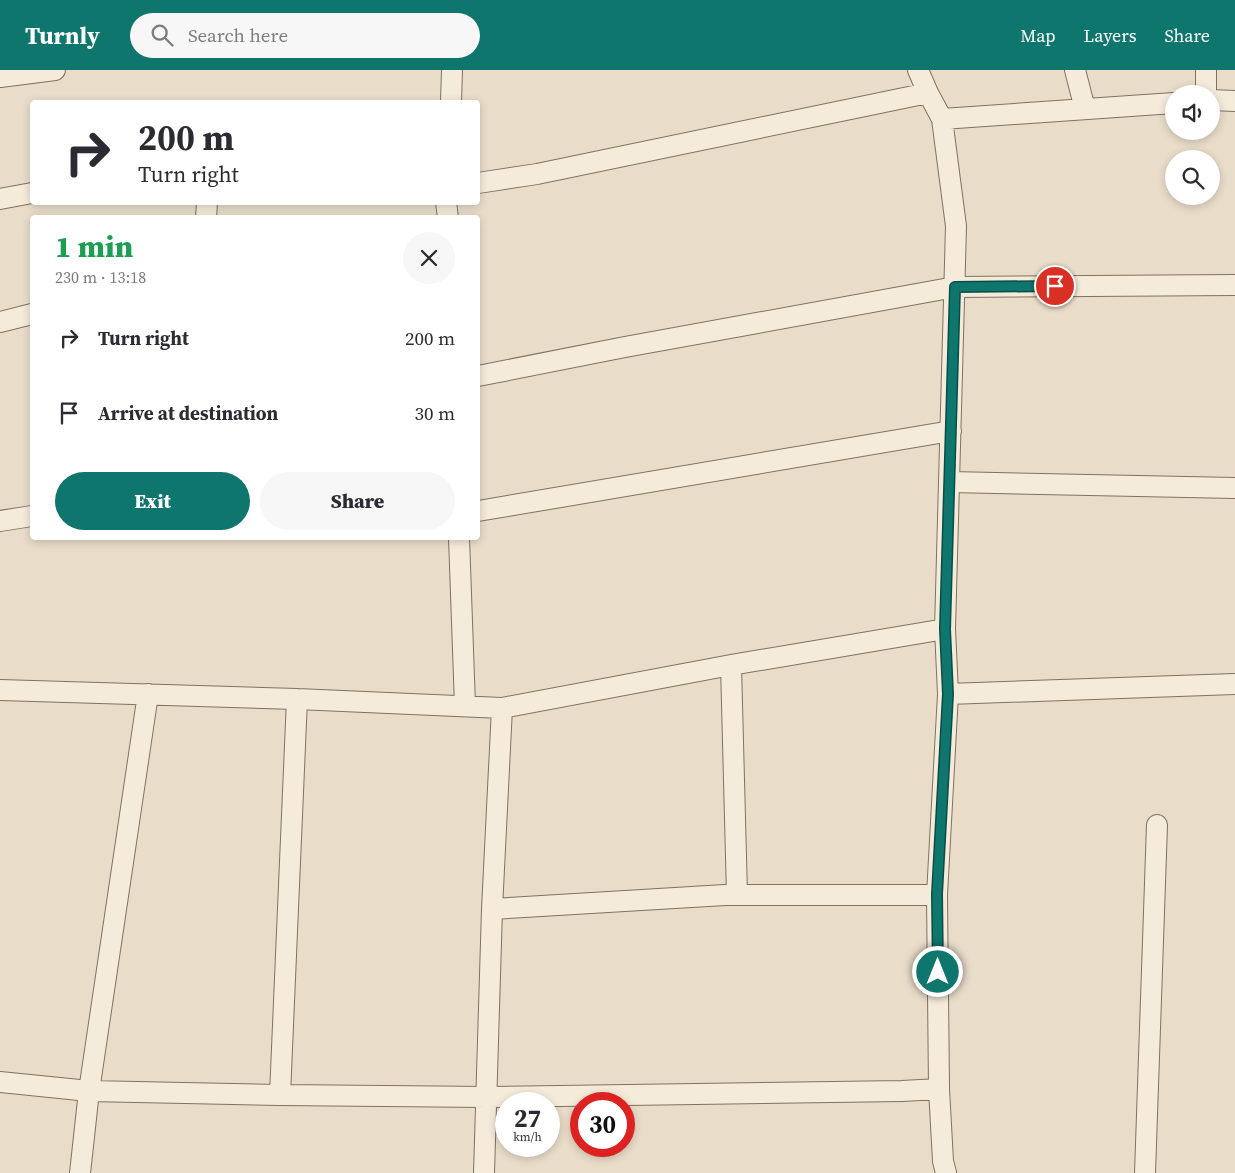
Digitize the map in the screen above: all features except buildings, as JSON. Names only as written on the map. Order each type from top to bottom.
[{"type":"street","points":[[0,78],[55,70]]},
{"type":"street","points":[[451,100],[452,70]]},
{"type":"street","points":[[918,70],[942,118],[956,226],[945,629],[948,694],[937,894],[939,1089],[943,1161],[946,1173]]},
{"type":"street","points":[[1075,70],[1084,109]]},
{"type":"street","points":[[1206,70],[1206,85]]},
{"type":"street","points":[[480,183],[537,174],[928,93]]},
{"type":"street","points":[[1220,100],[1235,101]]},
{"type":"street","points":[[942,118],[1165,103]]},
{"type":"street","points":[[0,199],[30,193]]},
{"type":"street","points":[[480,376],[625,347],[955,287],[1235,285]]},
{"type":"street","points":[[0,322],[30,314]]},
{"type":"street","points":[[480,511],[951,431]]},
{"type":"street","points":[[950,482],[1235,488]]},
{"type":"street","points":[[0,520],[30,516]]},
{"type":"street","points":[[459,540],[465,706]]},
{"type":"street","points":[[0,690],[297,699],[502,708],[731,665],[945,629]]},
{"type":"street","points":[[731,665],[737,895]]},
{"type":"street","points":[[948,694],[1235,684]]},
{"type":"street","points":[[80,1173],[89,1091],[148,694]]},
{"type":"street","points":[[280,1095],[297,699]]},
{"type":"street","points":[[484,1173],[492,909],[502,708]]},
{"type":"street","points":[[1144,1173],[1157,825]]},
{"type":"street","points":[[492,909],[737,895],[937,894]]},
{"type":"street","points":[[0,1082],[89,1091],[487,1097],[939,1089]]},
{"type":"route","points":[[938,972],[937,894],[948,694],[945,629],[955,287],[1055,286]]}]
